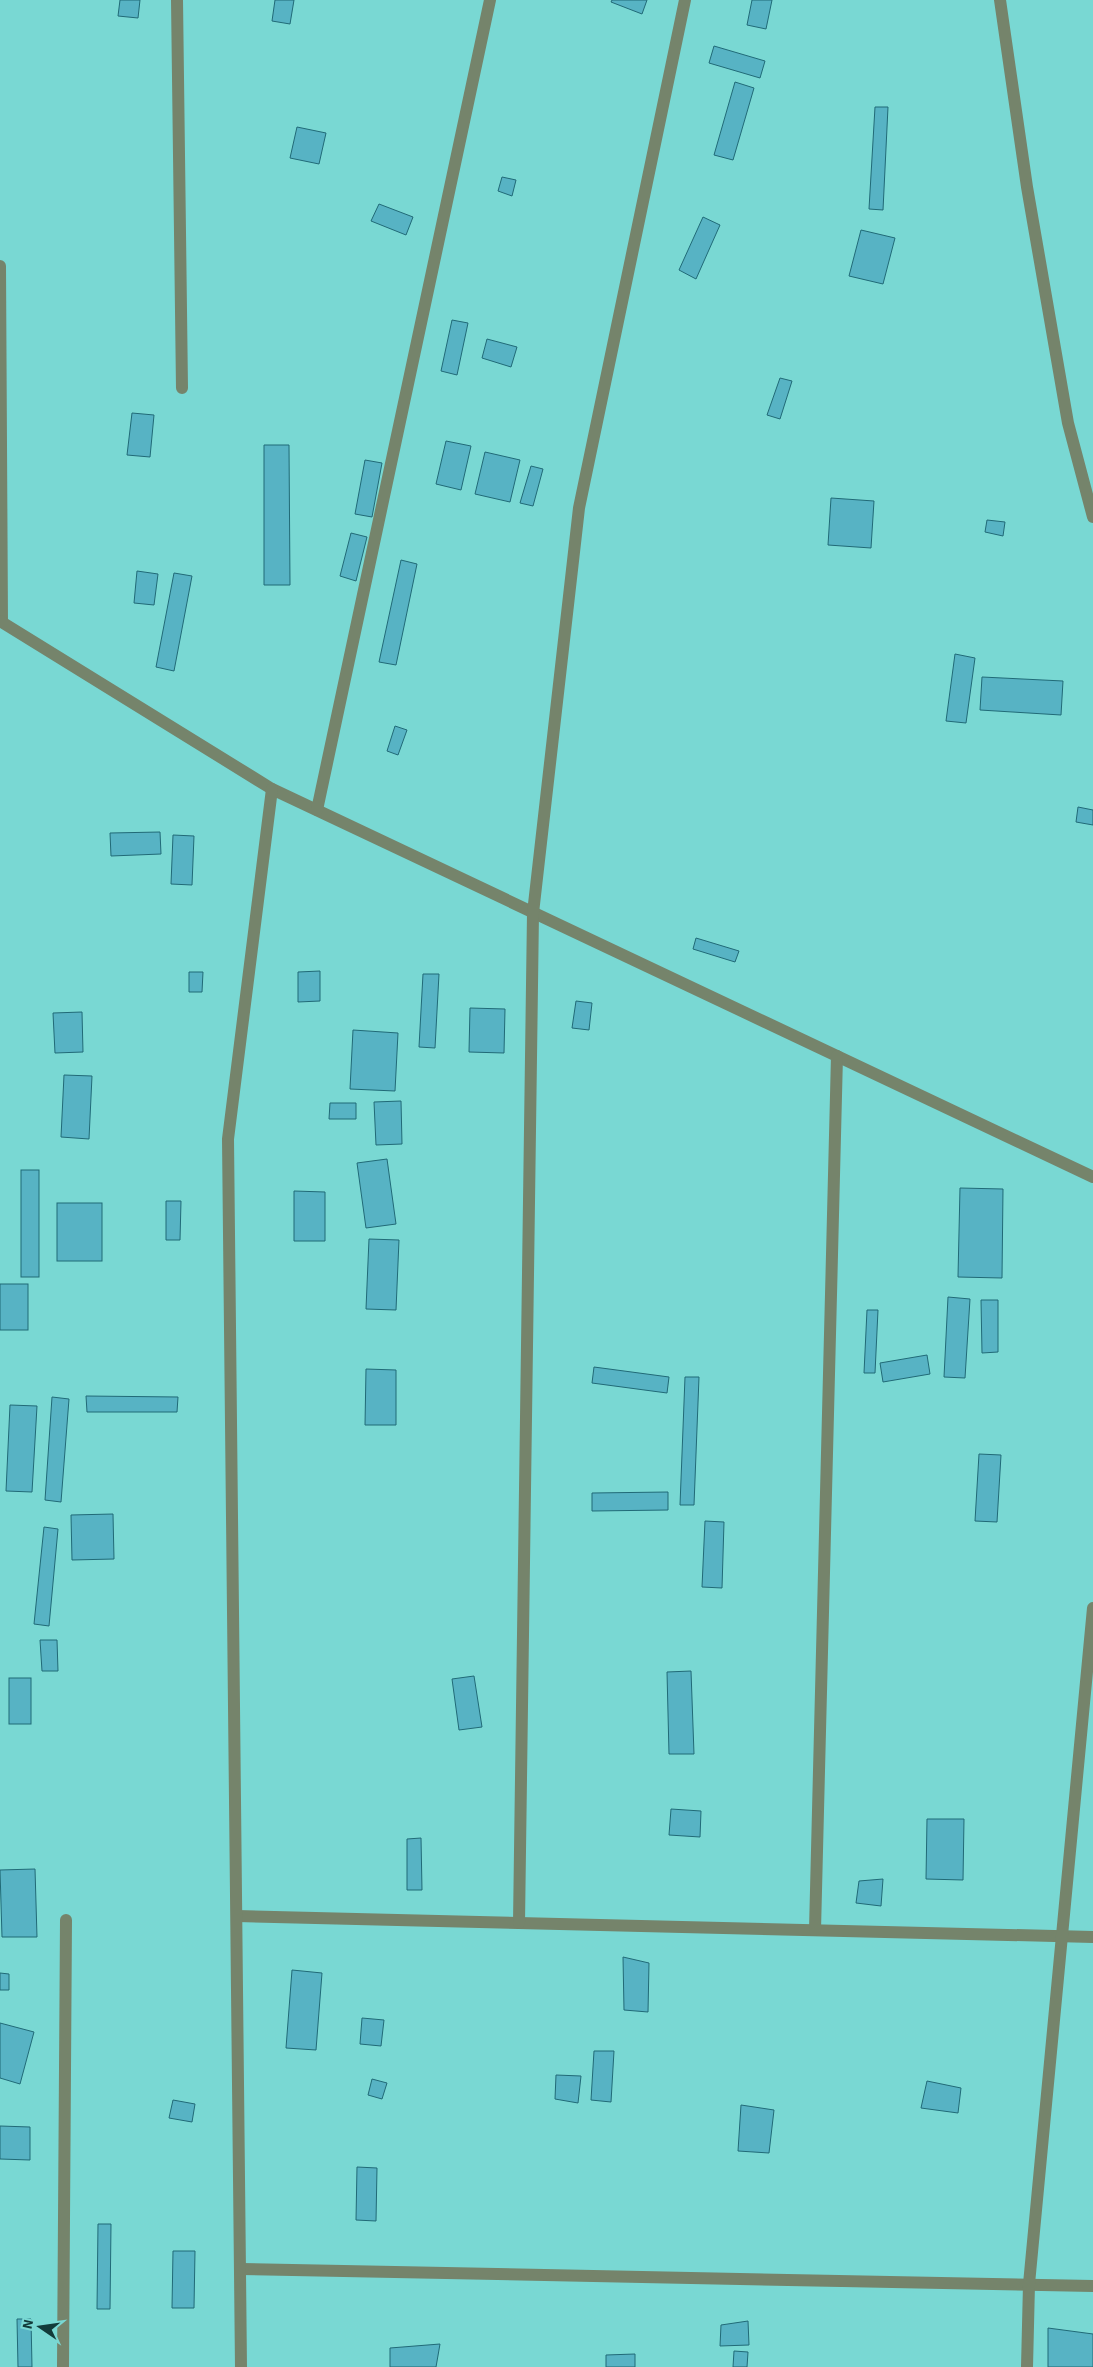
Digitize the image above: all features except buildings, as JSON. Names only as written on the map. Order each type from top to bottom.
[{"type":"street","points":[[178,0],[182,388]]},
{"type":"street","points":[[318,810],[490,0]]},
{"type":"street","points":[[519,1923],[533,913],[579,508],[685,0]]},
{"type":"street","points":[[1000,0],[1027,187],[1068,423],[1093,517]]},
{"type":"street","points":[[0,266],[1,621],[272,789],[1093,1177]]},
{"type":"street","points":[[241,2367],[228,1139],[272,789]]},
{"type":"street","points":[[815,1930],[837,1056]]},
{"type":"street","points":[[1028,2367],[1029,2284],[1093,1608]]},
{"type":"street","points":[[237,1916],[1093,1937]]},
{"type":"street","points":[[63,2367],[66,1920]]},
{"type":"street","points":[[241,2270],[1093,2286]]}]
